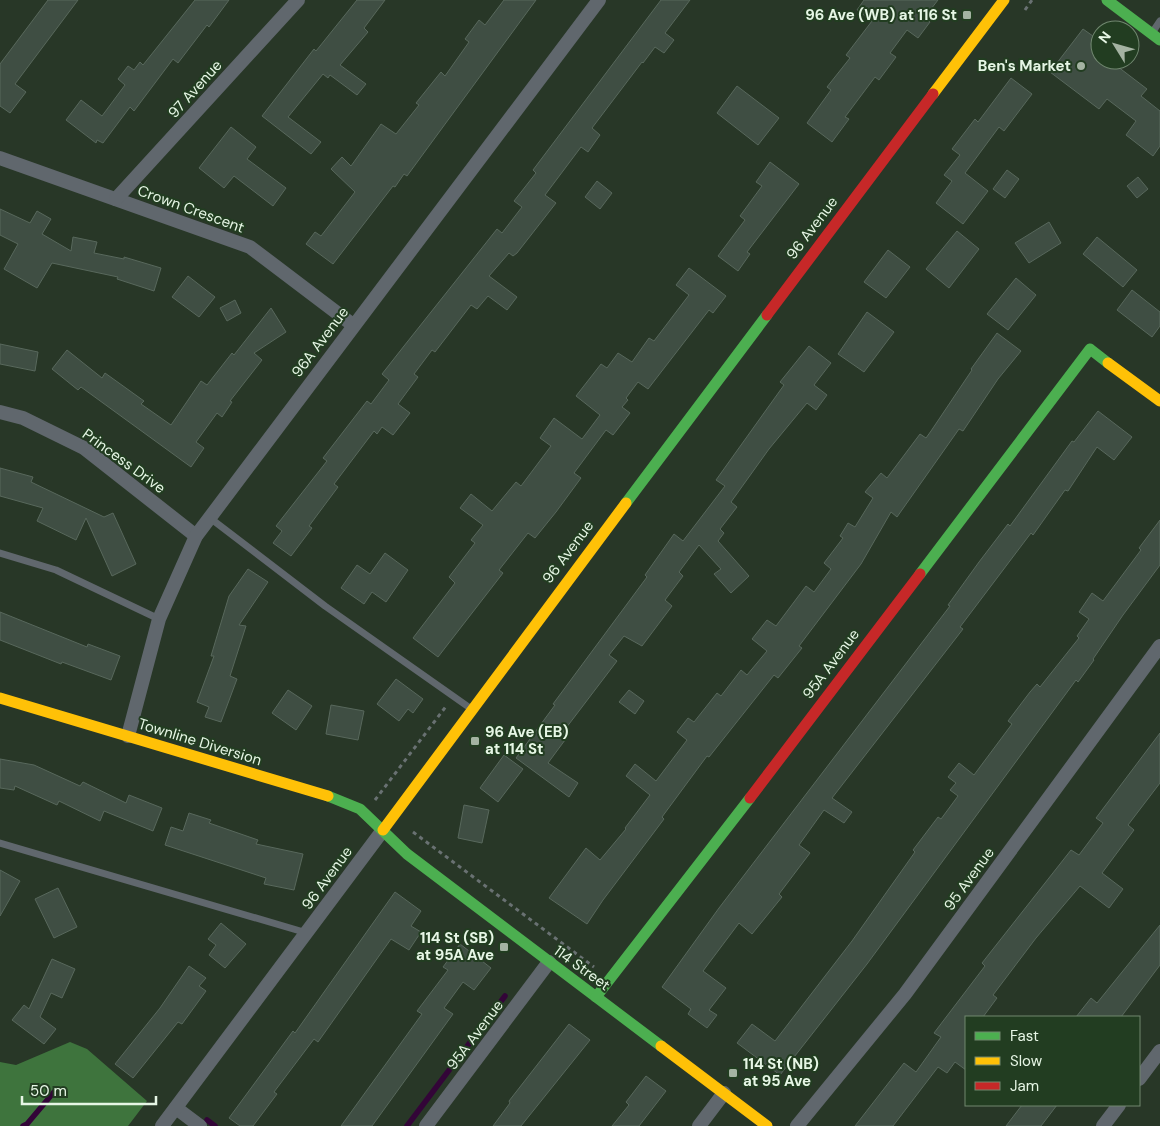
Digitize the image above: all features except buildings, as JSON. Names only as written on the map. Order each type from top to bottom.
[{"type":"street","name":"97 Avenue","points":[[116,199],[298,0]]},
{"type":"street","name":"96A Avenue","points":[[128,736],[159,619],[196,536],[599,0]]},
{"type":"street","name":"96 Avenue","points":[[162,1126],[307,933],[471,709],[1004,0]]},
{"type":"street","points":[[1115,2],[1156,37]]},
{"type":"street","name":"Crown Crescent","points":[[0,158],[250,247],[353,325]]},
{"type":"street","name":"95A Avenue","points":[[596,997],[735,818],[1090,349],[1160,401]]},
{"type":"street","name":"Princess Drive","points":[[0,412],[23,418],[84,448],[196,536]]},
{"type":"street","name":"95 Avenue","points":[[797,1126],[905,994],[1160,646]]},
{"type":"street","name":"Townline Diversion","points":[[0,698],[338,799],[366,814],[382,830]]},
{"type":"street","name":"114 Street","points":[[382,830],[408,854],[768,1126]]},
{"type":"street","name":"95A Avenue","points":[[426,1126],[549,962]]},
{"type":"street","points":[[1140,1078],[1160,1051]]},
{"type":"street","points":[[699,1126],[724,1093]]},
{"type":"street","points":[[1103,1126],[1118,1106]]},
{"type":"street","points":[[176,1108],[200,1126]]},
{"type":"lane","points":[[1156,37],[1160,21]]},
{"type":"lane","points":[[210,518],[326,606],[471,709]]},
{"type":"lane","points":[[0,554],[56,570],[159,619]]},
{"type":"lane","points":[[0,843],[307,933]]},
{"type":"path","points":[[1025,10],[1032,0]]},
{"type":"path","points":[[366,814],[448,705]]},
{"type":"path","points":[[408,828],[594,967]]},
{"type":"green space","points":[[70,1042],[87,1049],[147,1101],[128,1126],[0,1126],[0,1062],[16,1065]]},
{"type":"waterway","points":[[407,1126],[505,996]]},
{"type":"waterway","points":[[23,1126],[27,1124],[54,1092]]},
{"type":"waterway","points":[[207,1120],[215,1126]]},
{"type":"traffic: fast","points":[[1107,0],[1160,40]]},
{"type":"traffic: fast","points":[[626,503],[767,315]]},
{"type":"traffic: fast","points":[[920,574],[1090,349],[1108,363]]},
{"type":"traffic: fast","points":[[328,796],[360,809],[407,854],[661,1046]]},
{"type":"traffic: fast","points":[[596,997],[750,798]]},
{"type":"traffic: slow","points":[[933,94],[1004,0]]},
{"type":"traffic: slow","points":[[1108,363],[1160,401]]},
{"type":"traffic: slow","points":[[383,830],[626,503]]},
{"type":"traffic: slow","points":[[0,698],[328,796]]},
{"type":"traffic: slow","points":[[661,1046],[767,1126]]},
{"type":"traffic: jam","points":[[767,315],[933,94]]},
{"type":"traffic: jam","points":[[750,798],[920,574]]},
{"type":"place","name":"96 Ave (WB) at 116 St","points":[[967,15]]},
{"type":"place","name":"Ben's Market","points":[[1081,66]]},
{"type":"place","name":"96 Ave (EB) at 114 St","points":[[475,741]]},
{"type":"place","name":"114 St (SB) at 95A Ave","points":[[504,947]]},
{"type":"place","name":"114 St (NB) at 95 Ave","points":[[733,1073]]}]
